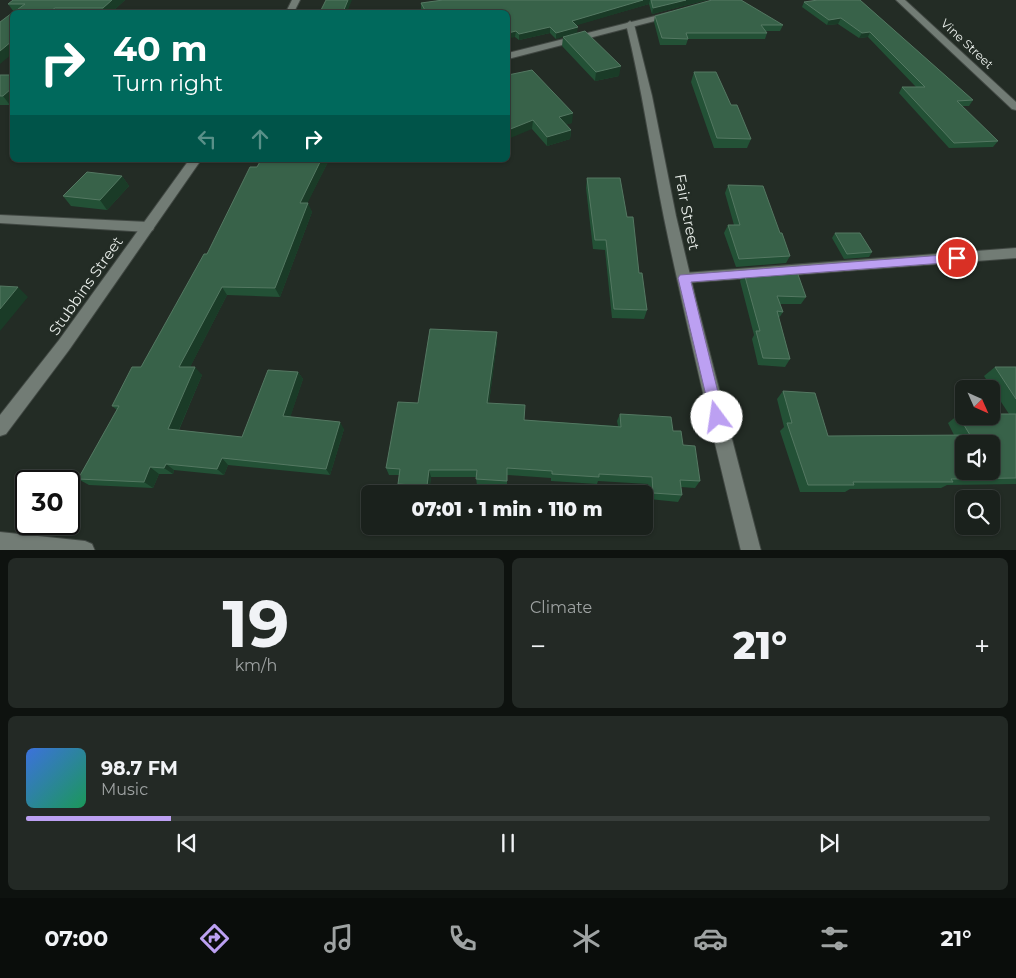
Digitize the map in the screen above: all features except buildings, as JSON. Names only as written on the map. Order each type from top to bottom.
[{"type":"street","name":"Vine Street","points":[[900,0],[1016,108]]},
{"type":"street","points":[[510,55],[677,12]]},
{"type":"street","name":"Fair Street","points":[[630,24],[652,116],[670,215],[684,278],[750,550]]},
{"type":"street","name":"Stubbins Street","points":[[0,428],[64,345],[194,162]]},
{"type":"street","points":[[0,219],[148,227]]},
{"type":"street","points":[[684,278],[1016,253]]},
{"type":"street","points":[[0,542],[85,550]]},
{"type":"route","points":[[717,417],[684,278],[957,258]]}]
